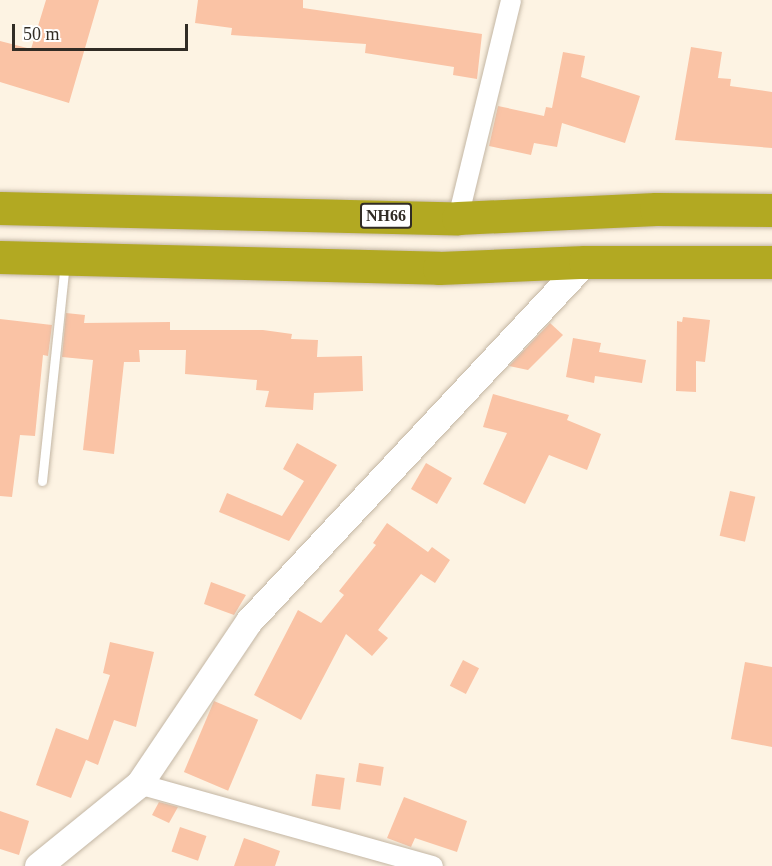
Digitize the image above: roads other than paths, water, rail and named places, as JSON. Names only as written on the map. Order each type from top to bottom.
[{"type":"highway","name":"NH66","points":[[0,208],[458,218],[656,209],[772,210]]},
{"type":"highway","points":[[0,257],[439,268],[585,262],[772,262]]},
{"type":"main road","points":[[38,866],[139,784],[249,621],[585,262]]},
{"type":"street","points":[[458,218],[512,0]]},
{"type":"street","points":[[139,784],[433,866]]},
{"type":"lane","points":[[42,481],[66,258]]}]
